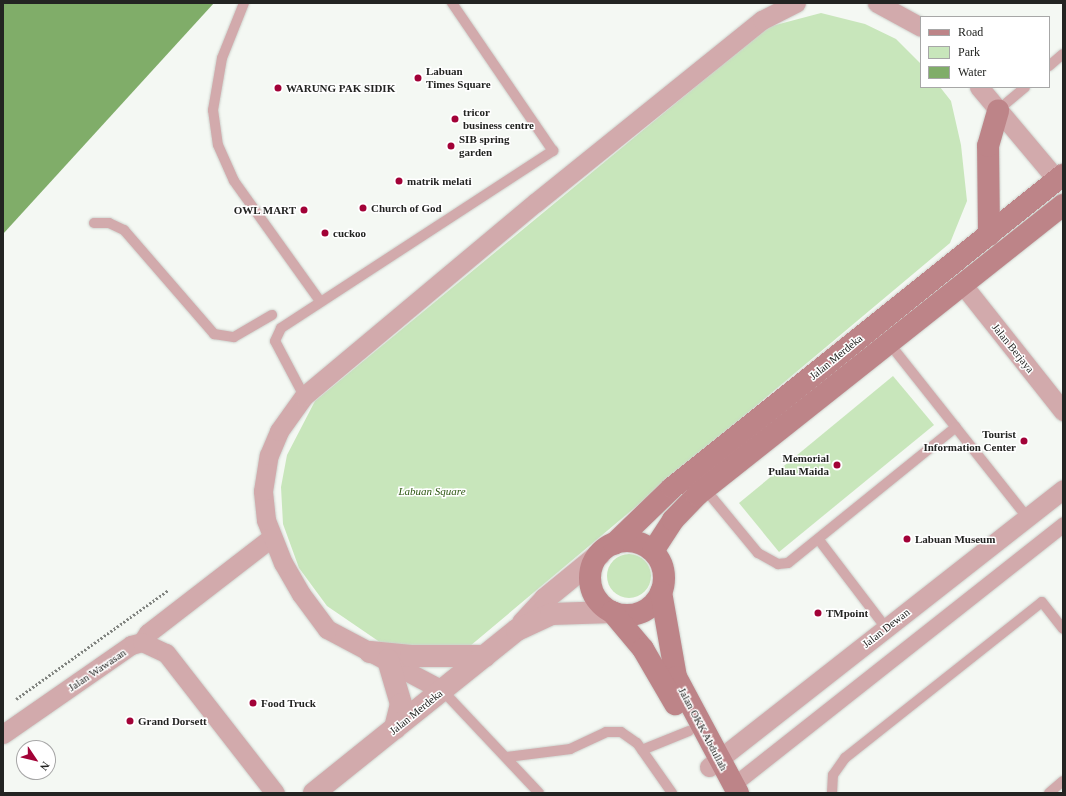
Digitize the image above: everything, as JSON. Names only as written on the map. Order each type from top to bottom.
[{"type":"main road","points":[[989,234],[988,146],[998,110]]},
{"type":"main road","name":"Jalan Merdeka","points":[[607,549],[672,488],[1060,177]]},
{"type":"main road","name":"Jalan Merdeka","points":[[653,551],[684,507],[705,489],[1063,205]]},
{"type":"main road","points":[[635,542],[653,551],[664,571],[662,592],[646,610],[629,614],[612,612],[595,596],[591,586],[591,574],[607,549],[635,542]]},
{"type":"main road","name":"Jalan OKK Abdullah","points":[[662,592],[676,678],[714,764]]},
{"type":"main road","name":"Jalan OKK Abdullah","points":[[612,612],[644,649],[689,731],[714,764],[731,790]]},
{"type":"street","points":[[878,3],[920,26]]},
{"type":"street","points":[[442,690],[379,656],[347,642],[319,620],[271,538],[263,490],[269,455],[290,414],[304,396],[535,203],[762,20],[790,5]]},
{"type":"street","points":[[980,88],[998,110],[1060,177]]},
{"type":"street","name":"Jalan Berjaya","points":[[963,285],[1063,411]]},
{"type":"street","name":"Jalan Dewan","points":[[714,764],[1063,489]]},
{"type":"street","points":[[731,790],[1063,524]]},
{"type":"street","points":[[142,642],[148,633],[271,538]]},
{"type":"street","name":"Jalan Merdeka","points":[[314,793],[517,630],[539,604],[607,549]]},
{"type":"street","name":"Jalan Merdeka","points":[[517,630],[551,614],[612,612]]},
{"type":"street","name":"Jalan Wawasan","points":[[3,734],[131,645],[142,642],[166,653],[276,793]]},
{"type":"street","points":[[379,656],[485,656]]},
{"type":"street","points":[[379,656],[401,704],[395,728]]},
{"type":"lane","points":[[244,3],[222,58],[213,110],[218,145],[234,181],[320,301]]},
{"type":"lane","points":[[304,396],[275,341],[276,333],[320,301],[553,151],[452,3]]},
{"type":"lane","points":[[1050,65],[1063,54]]},
{"type":"lane","points":[[998,110],[1024,88]]},
{"type":"lane","points":[[94,223],[109,223],[124,230],[214,334],[234,336],[272,315]]},
{"type":"lane","points":[[889,343],[1027,518]]},
{"type":"lane","points":[[705,489],[767,560],[778,564],[788,563],[819,540],[956,427]]},
{"type":"lane","points":[[819,540],[886,628]]},
{"type":"lane","points":[[832,793],[833,775],[845,758],[1042,602],[1063,629]]},
{"type":"lane","points":[[442,690],[507,757],[539,793]]},
{"type":"lane","points":[[507,757],[570,749],[614,730],[628,735],[642,750],[672,793]]},
{"type":"lane","points":[[642,750],[689,731]]},
{"type":"lane","points":[[1049,793],[1063,781]]},
{"type":"path","points":[[9,703],[170,589]]},
{"type":"green space","name":"Labuan Square","points":[[821,13],[865,24],[896,39],[920,63],[920,88],[941,88],[951,101],[961,145],[967,201],[950,243],[470,646],[409,662],[327,606],[299,568],[283,524],[281,487],[287,455],[315,401],[768,27]]},
{"type":"green space","points":[[893,376],[934,425],[779,552],[739,503]]},
{"type":"green space","points":[[625,554],[633,554],[645,560],[651,572],[651,580],[645,592],[633,598],[625,598],[613,592],[607,580],[607,572],[613,560]]},
{"type":"water","points":[[3,3],[214,3],[3,234]]},
{"type":"place","name":"Labuan Times Square","points":[[418,78]]},
{"type":"place","name":"WARUNG PAK SIDIK","points":[[278,88]]},
{"type":"place","name":"tricor business centre","points":[[455,119]]},
{"type":"place","name":"SIB spring garden","points":[[451,146]]},
{"type":"place","name":"matrik melati","points":[[399,181]]},
{"type":"place","name":"Church of God","points":[[363,208]]},
{"type":"place","name":"OWL MART","points":[[304,210]]},
{"type":"place","name":"cuckoo","points":[[325,233]]},
{"type":"place","name":"Tourist Information Center","points":[[1024,441]]},
{"type":"place","name":"Memorial Pulau Maida","points":[[837,465]]},
{"type":"place","name":"Labuan Museum","points":[[907,539]]},
{"type":"place","name":"TMpoint","points":[[818,613]]},
{"type":"place","name":"Food Truck","points":[[253,703]]},
{"type":"place","name":"Grand Dorsett","points":[[130,721]]}]
